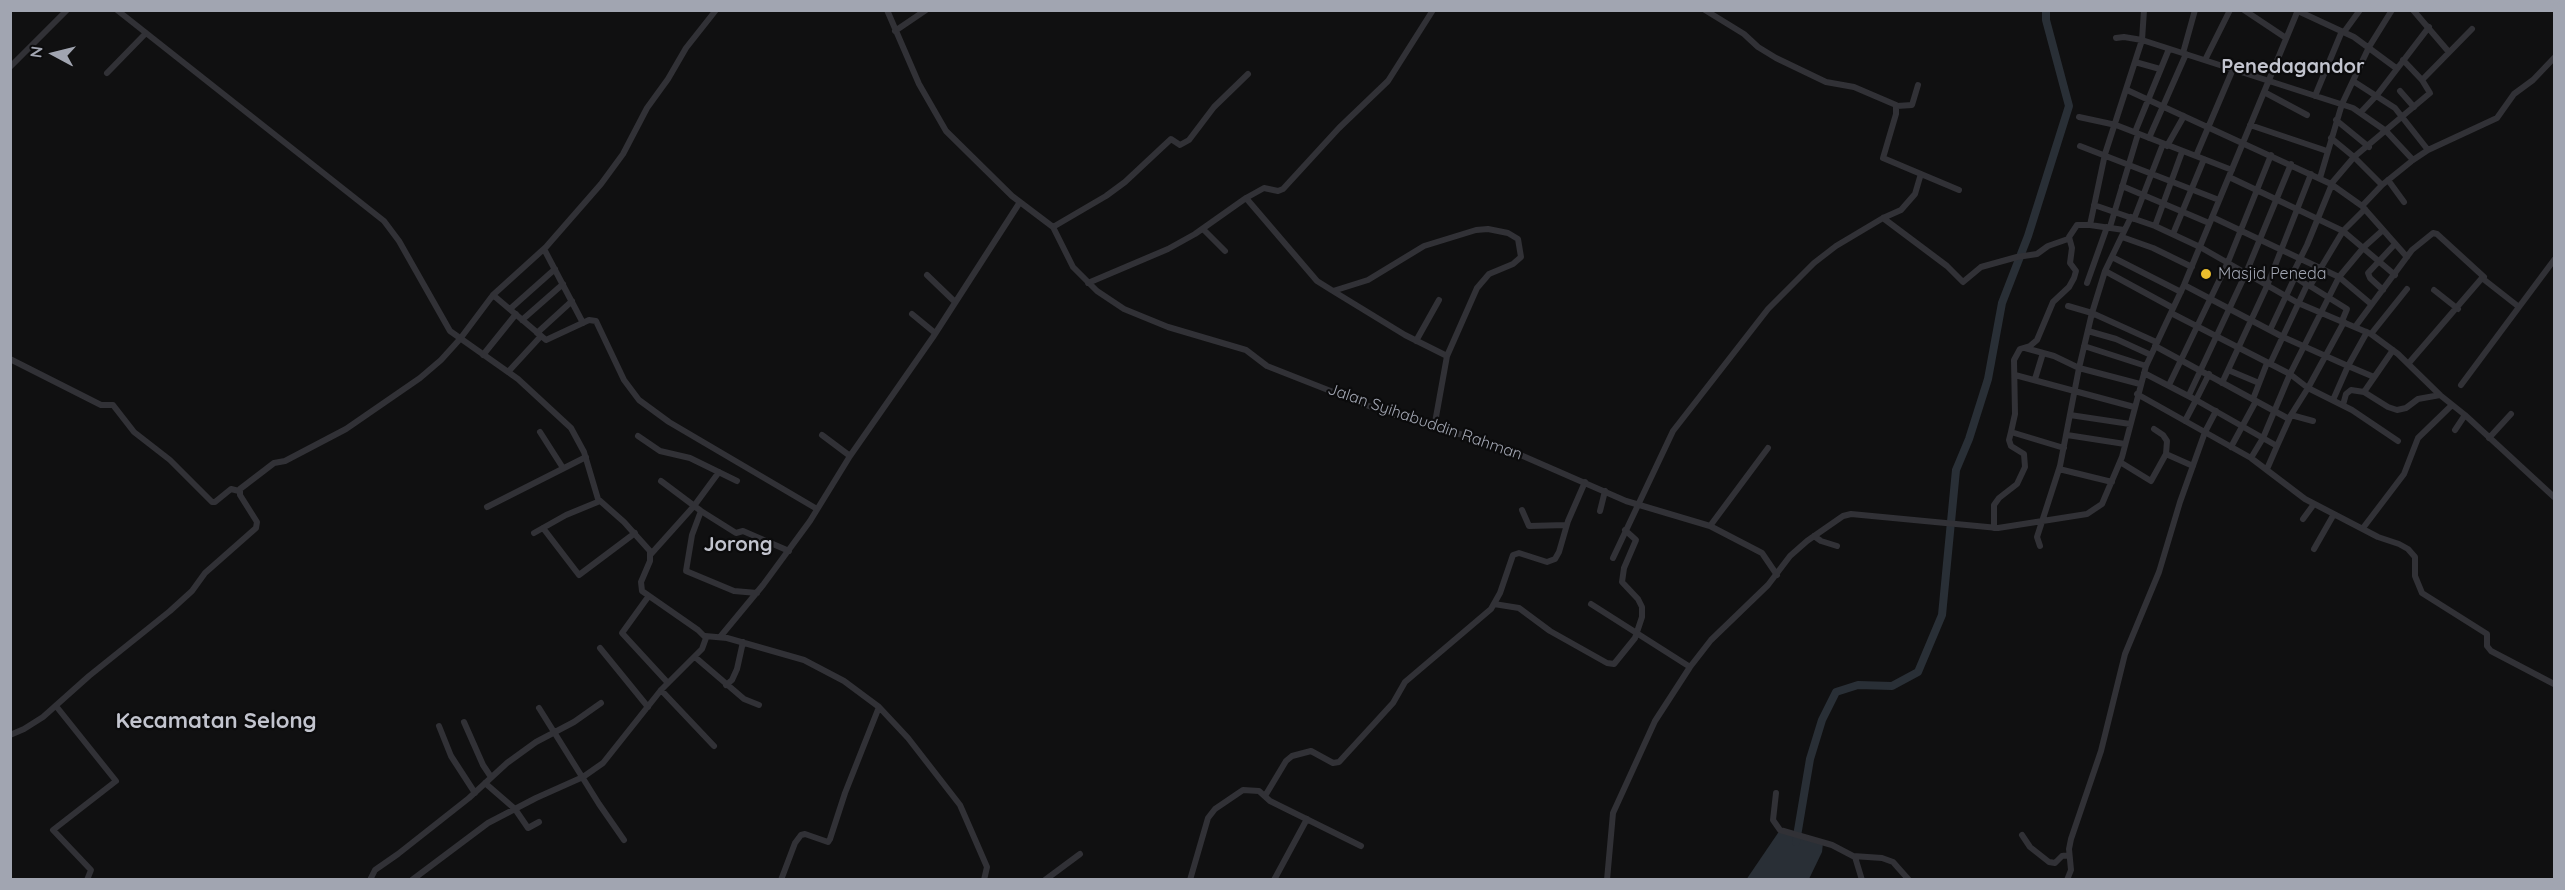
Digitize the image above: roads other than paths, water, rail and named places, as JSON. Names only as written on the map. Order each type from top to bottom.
[{"type":"street","points":[[10,67],[68,10]]},
{"type":"street","points":[[117,10],[376,213],[399,241],[444,323],[460,339],[535,393],[567,423],[576,435],[586,457],[593,490],[600,501],[635,533],[651,554]]},
{"type":"street","points":[[239,491],[274,463],[285,461],[323,442],[400,393],[441,360],[493,295],[544,249],[601,184],[623,154],[647,108],[689,44],[716,10]]},
{"type":"street","name":"Jalan Syihabuddin Rahman","points":[[887,10],[931,108],[946,131],[1020,202],[1053,227],[1073,267],[1088,283],[1134,315],[1246,351],[1262,364],[1379,410],[1500,446],[1605,491],[1710,526],[1762,553],[1777,575]]},
{"type":"street","points":[[895,31],[926,10]]},
{"type":"street","points":[[1088,283],[1168,249],[1203,229],[1264,188],[1280,190],[1388,81],[1432,10]]},
{"type":"street","points":[[1705,10],[1744,34],[1758,47],[1776,58],[1826,82],[1854,87],[1897,106],[1912,105],[1918,85]]},
{"type":"street","points":[[2090,225],[2105,154],[2142,40],[2144,10]]},
{"type":"street","points":[[2149,138],[2184,54],[2195,10]]},
{"type":"street","points":[[2205,60],[2230,10]]},
{"type":"street","points":[[2244,10],[2286,38]]},
{"type":"street","points":[[2320,178],[2342,104],[2369,47],[2392,10]]},
{"type":"street","points":[[2413,10],[2430,27],[2448,51]]},
{"type":"street","points":[[1607,879],[1613,813],[1655,721],[1690,667],[1722,628],[1777,575],[1790,556],[1814,536],[1843,516],[1851,514],[1994,528],[2092,513],[2102,504],[2120,462],[2145,369],[2192,267],[2298,11],[2369,47],[2396,68]]},
{"type":"street","points":[[2315,96],[2343,32],[2356,12]]},
{"type":"street","points":[[2361,112],[2430,27]]},
{"type":"street","points":[[2422,80],[2472,29]]},
{"type":"street","points":[[107,73],[147,33]]},
{"type":"street","points":[[2116,38],[2142,40],[2342,104],[2361,112],[2386,131],[2413,160]]},
{"type":"street","points":[[2087,283],[2109,227],[2147,100],[2169,49]]},
{"type":"street","points":[[2231,447],[2243,427],[2259,383],[2298,303],[2343,231],[2388,180],[2428,150],[2497,118],[2514,94],[2554,58]]},
{"type":"street","points":[[2270,330],[2294,279],[2292,275],[2301,259],[2331,184],[2354,157],[2431,92],[2403,60]]},
{"type":"street","points":[[2135,62],[2160,69]]},
{"type":"street","points":[[2196,156],[2233,69]]},
{"type":"street","points":[[1053,227],[1112,192],[1172,138],[1180,145],[1189,140],[1214,107],[1248,74]]},
{"type":"street","points":[[2353,81],[2377,95],[2403,116],[2428,150]]},
{"type":"street","points":[[2127,90],[2331,184],[2363,207],[2407,257]]},
{"type":"street","points":[[2400,91],[2414,107]]},
{"type":"street","points":[[2264,92],[2307,115]]},
{"type":"street","points":[[1897,106],[1883,158],[1959,190]]},
{"type":"street","points":[[2040,546],[2037,540],[2041,520],[2059,469],[2084,346],[2105,271],[2123,233],[2133,218],[2165,145],[2184,116]]},
{"type":"street","points":[[2079,117],[2116,125],[2232,170]]},
{"type":"street","points":[[2336,120],[2368,147]]},
{"type":"street","points":[[2250,125],[2327,151]]},
{"type":"street","points":[[2331,138],[2382,185]]},
{"type":"street","points":[[2080,146],[2219,200]]},
{"type":"street","points":[[2155,226],[2182,152]]},
{"type":"street","points":[[2169,385],[2228,262],[2271,155]]},
{"type":"street","points":[[2173,234],[2204,159]]},
{"type":"street","points":[[2189,395],[2246,273],[2291,164]]},
{"type":"street","points":[[1613,558],[1637,503],[1677,424],[1774,301],[1822,256],[1853,234],[1900,212],[1915,194],[1921,174]]},
{"type":"street","points":[[2222,383],[2267,286],[2311,174]]},
{"type":"street","points":[[2229,177],[2343,231],[2395,275]]},
{"type":"street","points":[[2388,180],[2404,202]]},
{"type":"street","points":[[2122,186],[2183,212],[2239,231],[2320,266],[2339,277],[2371,304]]},
{"type":"street","points":[[1246,198],[1317,281],[1447,356]]},
{"type":"street","points":[[720,637],[789,551],[1020,202]]},
{"type":"street","points":[[2094,205],[2173,234],[2228,262],[2298,303],[2369,333],[2393,350],[2554,497]]},
{"type":"street","points":[[1883,218],[1949,267],[1963,282],[1981,267],[2033,255],[2052,244],[2068,239],[2078,225],[2109,227],[2192,267]]},
{"type":"street","points":[[1203,229],[1225,250]]},
{"type":"street","points":[[1333,291],[1368,280],[1424,246],[1471,231],[1494,230],[1514,236],[1520,242],[1521,256],[1512,264],[1489,274],[1480,283],[1447,356],[1434,428]]},
{"type":"street","points":[[2251,458],[2263,438],[2290,374],[2339,277],[2364,247],[2383,230]]},
{"type":"street","points":[[2355,327],[2418,244],[2435,233],[2519,307]]},
{"type":"street","points":[[1994,528],[1993,509],[1996,501],[2015,486],[2025,467],[2024,454],[2014,450],[2009,443],[2015,418],[2015,355],[2037,340],[2053,302],[2069,287],[2074,278],[2076,271],[2071,266],[2072,248],[2068,239]]},
{"type":"street","points":[[2383,290],[2368,274],[2395,244]]},
{"type":"street","points":[[544,249],[584,323]]},
{"type":"street","points":[[2112,257],[2209,298],[2283,337],[2374,377]]},
{"type":"street","points":[[2461,384],[2554,260]]},
{"type":"street","points":[[483,355],[513,312],[555,269]]},
{"type":"street","points":[[2105,271],[2197,326],[2290,374],[2308,388],[2343,405],[2398,441]]},
{"type":"street","points":[[927,276],[955,302]]},
{"type":"street","points":[[2408,364],[2484,277]]},
{"type":"street","points":[[2267,469],[2290,417],[2343,322],[2347,309],[2309,285],[2294,279]]},
{"type":"street","points":[[522,320],[563,284]]},
{"type":"street","points":[[2333,400],[2348,366],[2369,333],[2406,289]]},
{"type":"street","points":[[2434,290],[2458,309]]},
{"type":"street","points":[[493,295],[539,335],[548,340],[584,323],[596,321],[624,380],[639,400],[669,422],[817,509]]},
{"type":"street","points":[[1416,340],[1439,300]]},
{"type":"street","points":[[508,372],[572,301]]},
{"type":"street","points":[[2068,306],[2092,313],[2156,344],[2274,411],[2290,417],[2313,421]]},
{"type":"street","points":[[912,314],[935,333]]},
{"type":"street","points":[[2088,330],[2116,339],[2151,355]]},
{"type":"street","points":[[2084,346],[2145,369],[2277,447]]},
{"type":"street","points":[[2025,348],[2079,368],[2140,384]]},
{"type":"street","points":[[2364,392],[2393,350]]},
{"type":"street","points":[[2035,379],[2043,353]]},
{"type":"street","points":[[10,359],[101,405],[113,405],[134,432],[170,460],[212,502],[231,489],[239,491],[256,518],[256,528],[205,573],[188,596],[88,676],[56,706],[24,729],[10,735]]},
{"type":"street","points":[[2228,370],[2259,383]]},
{"type":"street","points":[[2185,421],[2209,374]]},
{"type":"street","points":[[2015,375],[2134,407]]},
{"type":"street","points":[[2343,405],[2348,391],[2364,392],[2397,410],[2406,408],[2418,399],[2440,395]]},
{"type":"street","points":[[2137,394],[2251,458],[2282,483],[2314,504],[2408,549],[2416,560],[2415,576],[2419,590],[2487,634],[2489,649],[2554,684]]},
{"type":"street","points":[[2362,528],[2404,474],[2418,438],[2452,405]]},
{"type":"street","points":[[2067,879],[2071,870],[2069,855],[2071,839],[2101,751],[2125,654],[2159,572],[2205,432],[2216,411]]},
{"type":"street","points":[[2489,438],[2511,414]]},
{"type":"street","points":[[2070,415],[2130,424]]},
{"type":"street","points":[[2455,430],[2465,415]]},
{"type":"street","points":[[2120,462],[2151,481],[2166,454],[2167,441],[2154,429]]},
{"type":"street","points":[[540,432],[563,468]]},
{"type":"street","points":[[2011,432],[2064,448]]},
{"type":"street","points":[[822,435],[850,456]]},
{"type":"street","points":[[2067,435],[2125,444]]},
{"type":"street","points":[[638,436],[660,451],[690,458],[737,481]]},
{"type":"street","points":[[1710,526],[1768,448]]},
{"type":"street","points":[[2166,454],[2193,466]]},
{"type":"street","points":[[487,507],[586,457]]},
{"type":"street","points":[[2059,469],[2112,482]]},
{"type":"street","points":[[719,472],[651,554],[640,585],[648,597],[705,636],[743,642],[804,660],[844,681],[879,707],[908,738],[960,805],[993,879]]},
{"type":"street","points":[[661,481],[701,512],[736,533],[744,531],[789,551]]},
{"type":"street","points":[[1265,796],[1286,761],[1292,756],[1311,751],[1333,763],[1339,762],[1393,703],[1405,682],[1479,621],[1494,604],[1513,555],[1519,553],[1552,561],[1559,552],[1566,525],[1585,482]]},
{"type":"street","points":[[1600,511],[1605,491]]},
{"type":"street","points":[[534,533],[566,515],[600,501]]},
{"type":"street","points":[[2303,519],[2314,504]]},
{"type":"street","points":[[1522,510],[1529,526],[1566,525]]},
{"type":"street","points":[[701,512],[691,541],[686,571],[734,591],[757,593]]},
{"type":"street","points":[[2314,549],[2334,514]]},
{"type":"street","points":[[543,528],[579,575],[635,533]]},
{"type":"street","points":[[1494,604],[1519,608],[1546,629],[1607,663],[1614,664],[1631,644],[1642,617],[1642,607],[1638,599],[1621,580],[1636,540],[1625,530]]},
{"type":"street","points":[[1814,536],[1837,546]]},
{"type":"street","points":[[648,597],[622,633],[668,683]]},
{"type":"street","points":[[1591,604],[1690,667]]},
{"type":"street","points":[[412,879],[488,824],[582,777],[607,759],[661,690],[695,657],[705,643],[705,636]]},
{"type":"street","points":[[726,685],[732,680],[737,669],[743,642]]},
{"type":"street","points":[[600,648],[648,707]]},
{"type":"street","points":[[695,657],[744,699],[759,705]]},
{"type":"street","points":[[661,690],[714,746]]},
{"type":"street","points":[[370,879],[375,870],[536,742],[601,703]]},
{"type":"street","points":[[56,706],[116,782],[53,830],[91,870],[92,874],[87,879]]},
{"type":"street","points":[[781,879],[795,843],[801,835],[828,842],[830,839],[879,707]]},
{"type":"street","points":[[539,708],[624,840]]},
{"type":"street","points":[[464,722],[483,765],[491,777]]},
{"type":"street","points":[[439,726],[451,756],[474,793]]},
{"type":"street","points":[[485,783],[515,809],[528,828],[538,822]]},
{"type":"street","points":[[1190,879],[1205,824],[1210,814],[1243,790],[1255,790],[1361,846]]},
{"type":"street","points":[[1776,793],[1773,820],[1780,830],[1823,843],[1855,856],[1882,858],[1893,862],[1909,879]]},
{"type":"street","points":[[1274,879],[1307,819]]},
{"type":"street","points":[[2022,835],[2030,847],[2049,862],[2055,863],[2062,856],[2069,855]]},
{"type":"street","points":[[1045,879],[1080,854]]},
{"type":"street","points":[[1855,856],[1862,879]]},
{"type":"street","points":[[984,879],[988,869]]},
{"type":"waterway","points":[[1796,842],[1810,759],[1822,720],[1836,692],[1858,685],[1892,686],[1918,672],[1942,615],[1956,470],[1969,439],[1988,379],[2002,303],[2028,236],[2069,106],[2046,20],[2046,10]]},
{"type":"place","name":"Masjid Peneda","points":[[2206,274]]},
{"type":"district","name":"Penedagandor","points":[[2293,67]]},
{"type":"district","name":"Jorong","points":[[738,545]]},
{"type":"district","name":"Kecamatan Selong","points":[[216,721]]}]
